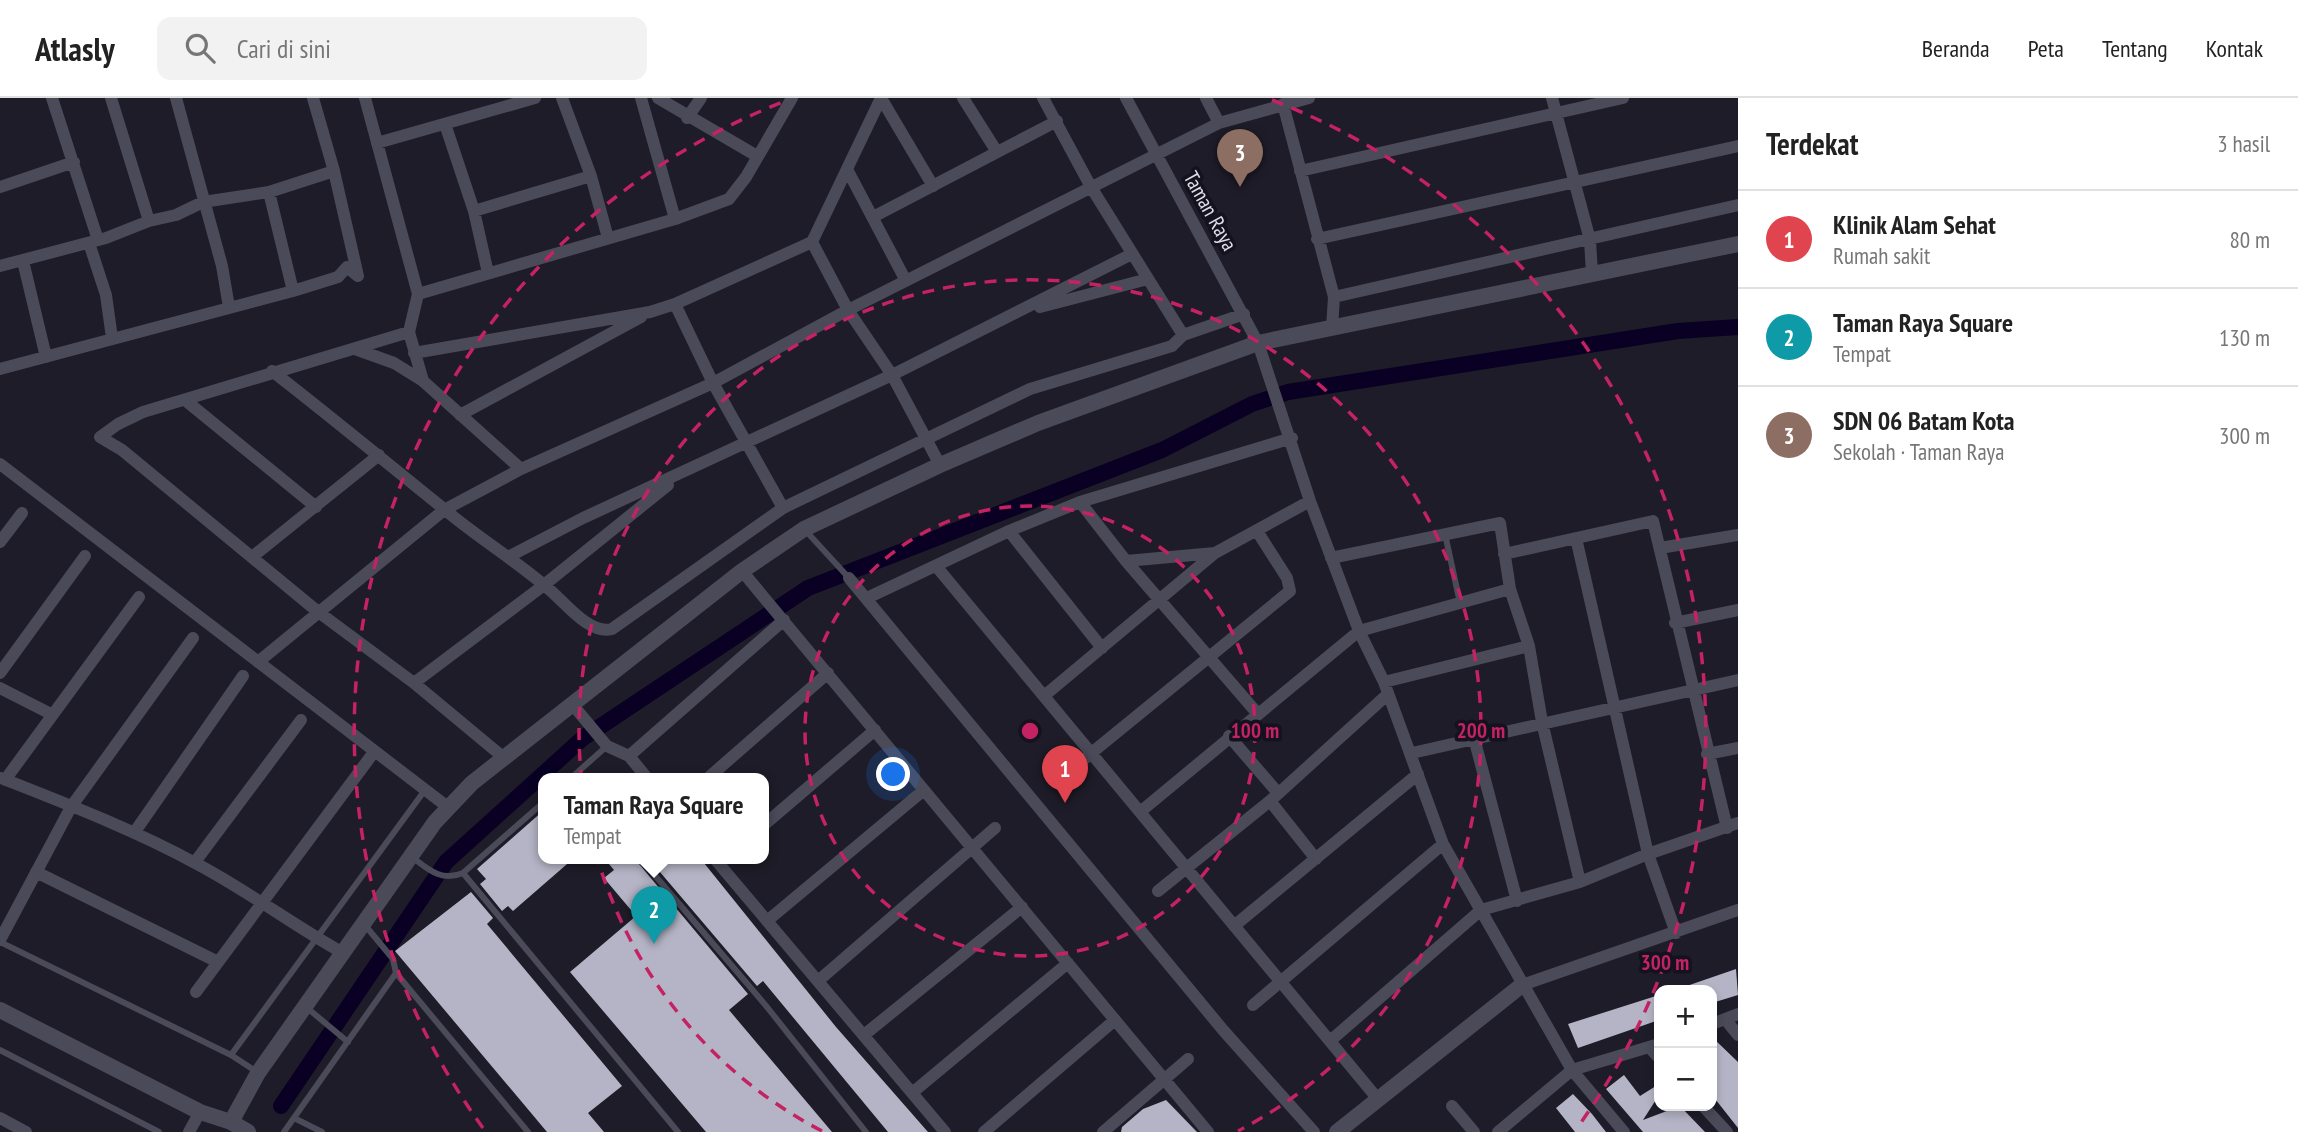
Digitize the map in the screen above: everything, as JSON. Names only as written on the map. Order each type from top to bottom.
[{"type":"street","points":[[52,98],[74,162],[106,295],[112,338]]},
{"type":"street","points":[[111,98],[149,221]]},
{"type":"street","points":[[176,98],[222,266],[229,307]]},
{"type":"street","points":[[0,369],[293,291],[338,277],[347,267],[358,276],[334,171],[313,98]]},
{"type":"street","points":[[365,98],[418,293],[409,332],[423,381]]},
{"type":"street","points":[[377,143],[535,98]]},
{"type":"street","points":[[562,98],[591,176],[608,238]]},
{"type":"street","points":[[641,98],[675,219]]},
{"type":"street","points":[[658,98],[687,118],[757,156]]},
{"type":"street","points":[[687,118],[701,98]]},
{"type":"street","points":[[418,293],[675,219],[729,199],[746,177],[792,98]]},
{"type":"street","points":[[414,353],[650,312],[675,304],[812,242],[881,98]]},
{"type":"street","points":[[881,98],[933,186]]},
{"type":"street","points":[[963,98],[997,152]]},
{"type":"street","points":[[1043,98],[1091,187],[1182,335]]},
{"type":"street","name":"Taman Raya","points":[[1126,98],[1258,343],[1331,558],[1359,631],[1412,753],[1443,844],[1572,1070],[1624,1132]]},
{"type":"street","points":[[1206,98],[1219,123]]},
{"type":"street","points":[[258,662],[317,611],[444,510],[521,469],[713,383],[848,310],[1219,123],[1309,98]]},
{"type":"street","points":[[1552,98],[1590,240],[1592,274]]},
{"type":"street","points":[[1300,171],[1623,98]]},
{"type":"street","points":[[1283,104],[1334,297],[1332,328]]},
{"type":"street","points":[[873,217],[1057,121]]},
{"type":"street","points":[[445,124],[474,211],[488,273]]},
{"type":"street","points":[[1317,239],[1738,146]]},
{"type":"street","points":[[0,187],[74,162]]},
{"type":"street","points":[[0,266],[176,215],[203,202],[269,192],[334,171]]},
{"type":"street","points":[[848,171],[906,281]]},
{"type":"street","points":[[474,211],[591,176]]},
{"type":"street","points":[[269,192],[293,291]]},
{"type":"street","points":[[1334,297],[1738,205]]},
{"type":"street","points":[[812,242],[848,310],[892,375],[940,465]]},
{"type":"street","points":[[232,1122],[258,1073],[435,822],[472,783],[742,570],[804,529],[940,465],[1038,423],[1258,343],[1738,244]]},
{"type":"street","points":[[508,557],[583,518],[679,476],[746,441],[892,375],[1132,254]]},
{"type":"street","points":[[23,261],[47,357]]},
{"type":"street","points":[[1016,313],[1148,279]]},
{"type":"street","points":[[675,304],[713,383],[783,508]]},
{"type":"street","points":[[460,415],[650,312]]},
{"type":"street","points":[[272,371],[444,510],[603,631],[612,629],[783,508],[1030,389],[1172,346],[1182,335],[1244,314]]},
{"type":"street","points":[[409,332],[272,371],[143,412],[109,429],[100,437],[122,450],[317,611],[414,683],[503,757]]},
{"type":"street","points":[[355,349],[394,363],[423,381],[521,469]]},
{"type":"street","points":[[186,400],[316,507]]},
{"type":"street","points":[[866,598],[1009,531],[1080,502],[1292,438]]},
{"type":"street","points":[[253,557],[379,455]]},
{"type":"street","points":[[0,464],[449,808]]},
{"type":"street","points":[[414,683],[544,585],[679,476]]},
{"type":"street","points":[[1044,696],[1215,553],[1310,501]]},
{"type":"street","points":[[1080,502],[1126,561],[1257,712]]},
{"type":"street","points":[[0,542],[22,513]]},
{"type":"street","points":[[1330,1041],[1481,910],[1580,883],[1648,854],[1732,825],[1707,754],[1653,521],[1504,554]]},
{"type":"street","points":[[1331,558],[1500,523],[1510,589],[1529,646],[1542,722],[1580,883]]},
{"type":"street","points":[[1009,531],[1102,648]]},
{"type":"street","points":[[1062,777],[1290,590],[1287,578],[1257,531]]},
{"type":"street","points":[[1660,548],[1738,535]]},
{"type":"street","points":[[1576,538],[1648,854],[1676,933]]},
{"type":"street","points":[[1126,561],[1215,553]]},
{"type":"street","points":[[0,673],[85,556]]},
{"type":"street","points":[[936,566],[1377,1098]]},
{"type":"street","points":[[742,570],[1208,1132]]},
{"type":"street","points":[[849,578],[1223,1030],[1314,1132]]},
{"type":"street","points":[[1140,812],[1257,712],[1359,631],[1510,589]]},
{"type":"street","points":[[139,597],[2,778],[134,832],[195,862],[264,901],[343,953]]},
{"type":"street","points":[[1675,623],[1738,610]]},
{"type":"street","points":[[629,756],[783,619]]},
{"type":"street","points":[[0,941],[71,807],[193,638]]},
{"type":"street","points":[[1158,891],[1274,797],[1386,688],[1529,646]]},
{"type":"street","points":[[714,773],[828,673]]},
{"type":"street","points":[[134,832],[243,676]]},
{"type":"street","points":[[1412,753],[1738,680]]},
{"type":"street","points":[[0,688],[51,714]]},
{"type":"street","points":[[572,704],[600,736],[629,756],[643,773]]},
{"type":"street","points":[[195,862],[301,720]]},
{"type":"street","points":[[769,821],[875,730]]},
{"type":"street","points":[[1229,736],[1316,859]]},
{"type":"street","points":[[1474,738],[1517,901]]},
{"type":"street","points":[[1707,754],[1738,748]]},
{"type":"street","points":[[196,992],[374,752]]},
{"type":"street","points":[[1234,926],[1418,774]]},
{"type":"street","points":[[767,921],[924,790]]},
{"type":"street","points":[[818,981],[995,828]]},
{"type":"street","points":[[1253,1005],[1443,844]]},
{"type":"street","points":[[722,864],[945,1132]]},
{"type":"street","points":[[36,872],[219,962]]},
{"type":"street","points":[[864,1035],[1021,907]]},
{"type":"street","points":[[1345,1129],[1377,1098],[1522,985],[1738,910]]},
{"type":"street","points":[[912,1093],[1068,963]]},
{"type":"street","points":[[0,1010],[200,1112],[232,1122],[248,1132]]},
{"type":"street","points":[[1717,1022],[1738,1014]]},
{"type":"street","points":[[1725,1019],[1738,1035]]},
{"type":"street","points":[[984,1132],[1115,1020]]},
{"type":"street","points":[[1499,1132],[1572,1070],[1654,1046]]},
{"type":"street","points":[[1103,1132],[1188,1059]]},
{"type":"street","points":[[1452,1106],[1474,1132]]},
{"type":"street","points":[[1708,1111],[1727,1132]]},
{"type":"street","points":[[189,1132],[200,1112]]},
{"type":"street","points":[[0,1118],[26,1132]]},
{"type":"lane","points":[[804,529],[849,578]]},
{"type":"lane","points":[[1446,534],[1460,603]]},
{"type":"lane","points":[[574,773],[600,736]]},
{"type":"lane","points":[[231,1055],[425,790]]},
{"type":"lane","points":[[412,857],[444,878],[463,873],[538,807]]},
{"type":"lane","points":[[645,864],[766,1007],[866,1132]]},
{"type":"lane","points":[[463,873],[678,1132]]},
{"type":"lane","points":[[365,924],[393,959],[396,973],[528,1132]]},
{"type":"lane","points":[[0,941],[231,1055],[258,1073]]},
{"type":"lane","points":[[284,1132],[345,1039],[396,973]]},
{"type":"lane","points":[[306,1007],[345,1039]]},
{"type":"lane","points":[[0,1050],[159,1132]]},
{"type":"lane","points":[[294,1118],[322,1132]]},
{"type":"building","points":[[538,815],[538,864],[567,864],[513,911],[508,906],[502,911],[480,884],[486,879],[477,869]]},
{"type":"building","points":[[609,864],[639,864],[748,994],[729,1010],[832,1132],[706,1132],[570,972],[636,916],[604,878],[614,870]]},
{"type":"building","points":[[653,864],[705,864],[836,1027],[928,1132],[888,1132],[763,981],[757,986]]},
{"type":"building","points":[[471,892],[493,918],[487,924],[622,1086],[588,1113],[604,1132],[547,1132],[395,951]]},
{"type":"building","points":[[1736,969],[1738,995],[1717,1001],[1717,985],[1690,985]]},
{"type":"building","points":[[1654,997],[1654,1022],[1578,1048],[1568,1024]]},
{"type":"building","points":[[1717,1042],[1738,1062],[1738,1128],[1717,1101]]},
{"type":"building","points":[[1624,1075],[1640,1096],[1654,1087],[1654,1103],[1643,1120],[1667,1111],[1685,1111],[1705,1132],[1643,1132],[1606,1089]]},
{"type":"building","points":[[1573,1094],[1606,1132],[1575,1132],[1556,1108]]},
{"type":"building","points":[[1166,1100],[1197,1132],[1121,1132],[1122,1127],[1143,1109]]},
{"type":"waterway","points":[[544,773],[583,738],[808,588],[1162,450],[1252,404],[1288,392],[1678,331],[1738,327]]},
{"type":"waterway","points":[[281,1106],[446,862],[538,779]]},
{"type":"place","name":"SDN 06 Batam Kota","points":[[1240,187]]},
{"type":"place","name":"Klinik Alam Sehat","points":[[1065,803]]},
{"type":"place","name":"Taman Raya Square","points":[[654,944]]}]
